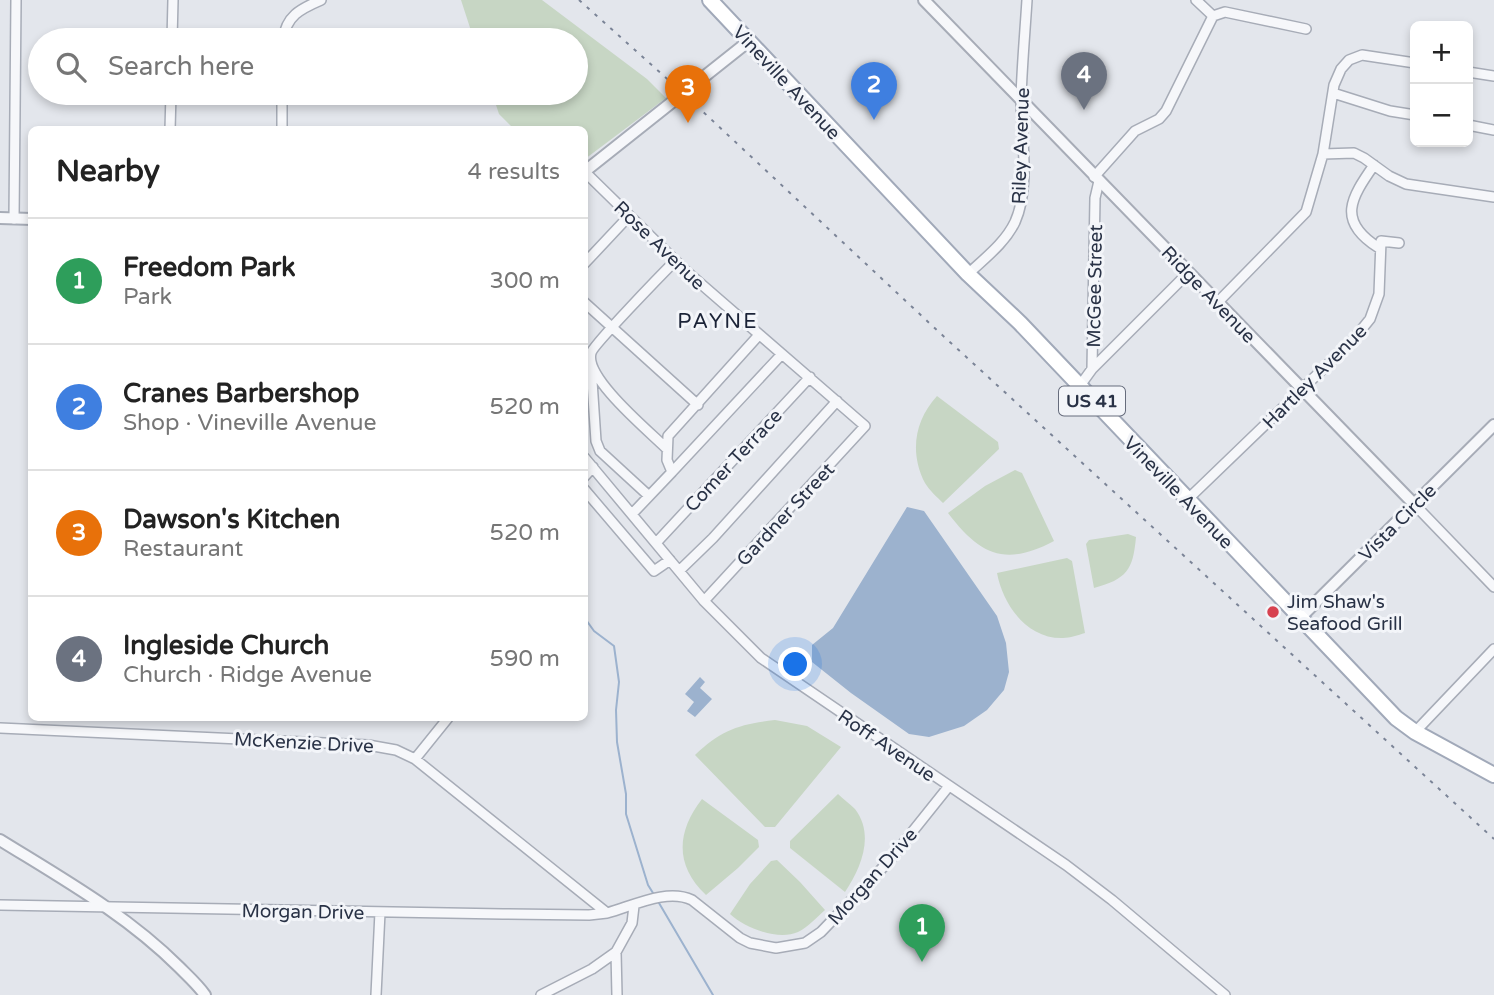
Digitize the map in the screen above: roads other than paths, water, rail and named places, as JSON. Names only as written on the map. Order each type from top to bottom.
[{"type":"main road","name":"Vineville Avenue","points":[[713,1],[968,274],[1020,323],[1396,718],[1415,732],[1493,772]]},
{"type":"street","points":[[14,219],[16,0]]},
{"type":"street","points":[[172,28],[173,0]]},
{"type":"street","points":[[285,28],[297,12],[321,0]]},
{"type":"street","name":"Ridge Avenue","points":[[923,0],[1494,587]]},
{"type":"street","name":"Riley Avenue","points":[[968,274],[1005,238],[1016,220],[1022,200],[1024,126],[1021,99],[1027,0]]},
{"type":"street","points":[[1196,0],[1213,16]]},
{"type":"street","points":[[1096,179],[1135,131],[1159,119],[1166,111],[1213,16],[1225,12],[1306,29]]},
{"type":"street","points":[[588,170],[749,41]]},
{"type":"street","points":[[1218,302],[1306,212],[1323,154],[1333,93],[1341,69],[1349,60],[1358,56],[1371,55],[1410,62]]},
{"type":"street","points":[[1473,73],[1494,76]]},
{"type":"street","points":[[1333,93],[1390,111],[1410,114]]},
{"type":"street","points":[[170,126],[171,105]]},
{"type":"street","points":[[282,105],[282,126]]},
{"type":"street","points":[[1473,126],[1494,130]]},
{"type":"street","points":[[1323,154],[1354,153],[1406,184],[1494,197]]},
{"type":"street","points":[[1374,165],[1351,204],[1360,233],[1379,248],[1381,241],[1399,243]]},
{"type":"street","name":"Rose Avenue","points":[[588,175],[675,261],[758,336],[865,426]]},
{"type":"street","name":"McGee Street","points":[[1079,387],[1092,369],[1096,179]]},
{"type":"street","points":[[588,260],[629,216]]},
{"type":"street","points":[[0,219],[28,219]]},
{"type":"street","name":"Hartley Avenue","points":[[1187,500],[1303,391],[1370,319],[1379,294],[1379,248]]},
{"type":"street","points":[[649,496],[600,451],[596,441],[590,357],[591,352],[675,261]]},
{"type":"street","points":[[1092,369],[1188,273]]},
{"type":"street","points":[[588,306],[698,405]]},
{"type":"street","points":[[672,472],[667,460],[668,436],[758,336]]},
{"type":"street","points":[[632,514],[782,354]]},
{"type":"street","points":[[590,357],[606,390],[667,449]]},
{"type":"street","name":"Comer Terrace","points":[[656,543],[810,377]]},
{"type":"street","points":[[679,571],[713,538],[836,401]]},
{"type":"street","name":"Vista Circle","points":[[1300,618],[1494,425]]},
{"type":"street","name":"Gardner Street","points":[[704,601],[865,426]]},
{"type":"street","name":"Roff Avenue","points":[[588,461],[704,601],[739,638],[773,667],[1066,865],[1133,917],[1225,995]]},
{"type":"street","points":[[588,473],[593,467]]},
{"type":"street","points":[[588,494],[654,571],[670,560]]},
{"type":"street","points":[[1415,732],[1494,649]]},
{"type":"street","points":[[415,759],[446,721]]},
{"type":"street","name":"McKenzie Drive","points":[[0,728],[368,745],[396,750],[415,759],[607,913]]},
{"type":"street","name":"Morgan Drive","points":[[634,906],[668,895],[685,897],[750,943],[776,948],[805,943],[821,933],[889,861],[948,786]]},
{"type":"street","points":[[0,840],[108,907],[160,948],[205,995]]},
{"type":"street","name":"Morgan Drive","points":[[0,905],[589,915],[607,913]]},
{"type":"street","points":[[541,995],[592,969],[616,952],[632,923],[634,906],[607,913]]},
{"type":"street","points":[[376,995],[380,912]]},
{"type":"street","points":[[616,952],[617,995]]},
{"type":"water","points":[[907,507],[924,511],[997,616],[1006,643],[1009,672],[1004,690],[987,710],[964,726],[929,737],[909,734],[812,662],[812,645],[833,628]]},
{"type":"water","points":[[700,677],[705,682],[700,688],[712,699],[695,717],[687,711],[694,702],[685,694]]},
{"type":"waterway","points":[[588,623],[594,631],[614,646],[619,682],[617,742],[626,794],[626,814],[648,885],[653,893]]},
{"type":"waterway","points":[[659,903],[713,995]]},
{"type":"railway","points":[[579,0],[1494,839]]},
{"type":"place","name":"Ingleside Church","points":[[1084,110]]},
{"type":"place","name":"Cranes Barbershop","points":[[874,120]]},
{"type":"place","name":"Dawson's Kitchen","points":[[688,123]]},
{"type":"place","name":"Jim Shaw's Seafood Grill","points":[[1273,612]]},
{"type":"place","name":"Freedom Park","points":[[922,962]]},
{"type":"district","name":"PAYNE","points":[[718,321]]}]
